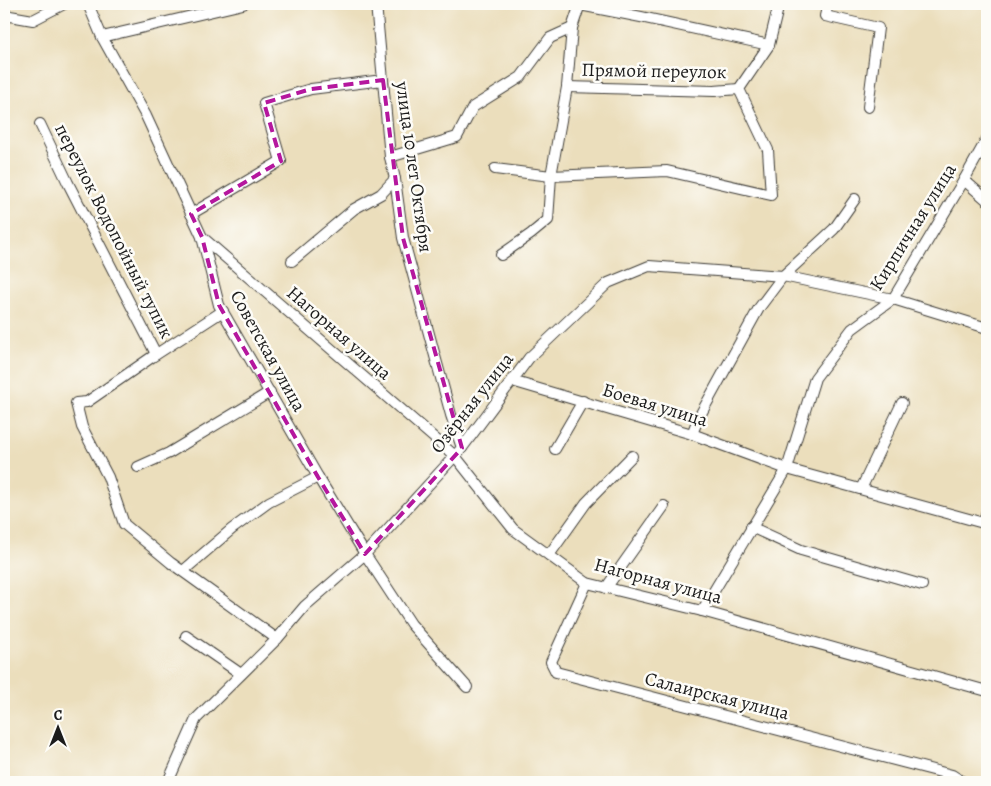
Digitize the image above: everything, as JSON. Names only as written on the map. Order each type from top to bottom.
[{"type":"street","points":[[4,18],[10,16],[33,20],[64,4]]},
{"type":"street","name":"Советская улица","points":[[88,4],[102,37],[146,116],[202,237],[219,305],[318,477],[365,554],[411,624],[467,687]]},
{"type":"street","points":[[102,37],[243,4]]},
{"type":"street","name":"улица 10 лет Октября","points":[[376,4],[390,157],[403,238],[450,415],[462,448]]},
{"type":"street","points":[[501,255],[548,220],[551,176],[568,87],[572,28],[580,4],[769,45]]},
{"type":"street","points":[[495,168],[551,176],[667,171],[771,195],[768,150],[739,89],[769,45],[779,4]]},
{"type":"street","points":[[828,4],[825,16],[878,28],[868,106]]},
{"type":"street","points":[[390,157],[457,136],[473,107],[521,76],[550,38],[572,28]]},
{"type":"street","points":[[191,214],[281,161],[264,103],[312,89],[383,80]]},
{"type":"street","name":"Прямой переулок","points":[[568,87],[714,91],[739,89]]},
{"type":"street","name":"переулок Водопойный тупик","points":[[40,124],[68,184],[156,354]]},
{"type":"street","name":"Кирпичная улица","points":[[702,611],[787,469],[815,378],[852,329],[893,299],[987,140]]},
{"type":"street","points":[[292,262],[354,209],[381,194],[395,179]]},
{"type":"street","points":[[964,180],[987,200]]},
{"type":"street","points":[[692,434],[698,418],[759,308],[783,276],[834,229],[855,199]]},
{"type":"street","name":"Нагорная улица","points":[[202,237],[455,456],[513,529],[587,583],[702,611],[987,691]]},
{"type":"street","name":"Озёрная улица","points":[[168,782],[196,719],[277,638],[305,606],[365,554],[462,448],[529,358],[608,283],[649,266],[783,276],[893,299],[987,328]]},
{"type":"street","points":[[223,311],[156,354],[88,402],[76,403],[82,427],[108,477],[124,524],[171,563],[277,638]]},
{"type":"street","name":"Боевая улица","points":[[512,381],[692,434],[787,469],[986,524]]},
{"type":"street","points":[[138,467],[169,453],[270,392]]},
{"type":"street","points":[[555,449],[583,402]]},
{"type":"street","points":[[861,489],[902,403]]},
{"type":"street","points":[[549,555],[586,504],[632,456]]},
{"type":"street","points":[[183,571],[232,529],[269,502],[318,477]]},
{"type":"street","points":[[606,588],[664,506]]},
{"type":"street","points":[[986,524],[987,511]]},
{"type":"street","points":[[751,527],[802,550],[922,585]]},
{"type":"street","name":"Салаирская улица","points":[[587,583],[551,662],[556,672],[952,775],[964,782]]},
{"type":"street","points":[[186,636],[241,674]]},
{"type":"highlighted area","points":[[383,80],[403,238],[462,448],[365,554],[318,477],[219,305],[202,237],[191,214],[281,161],[264,103],[311,89]]}]
